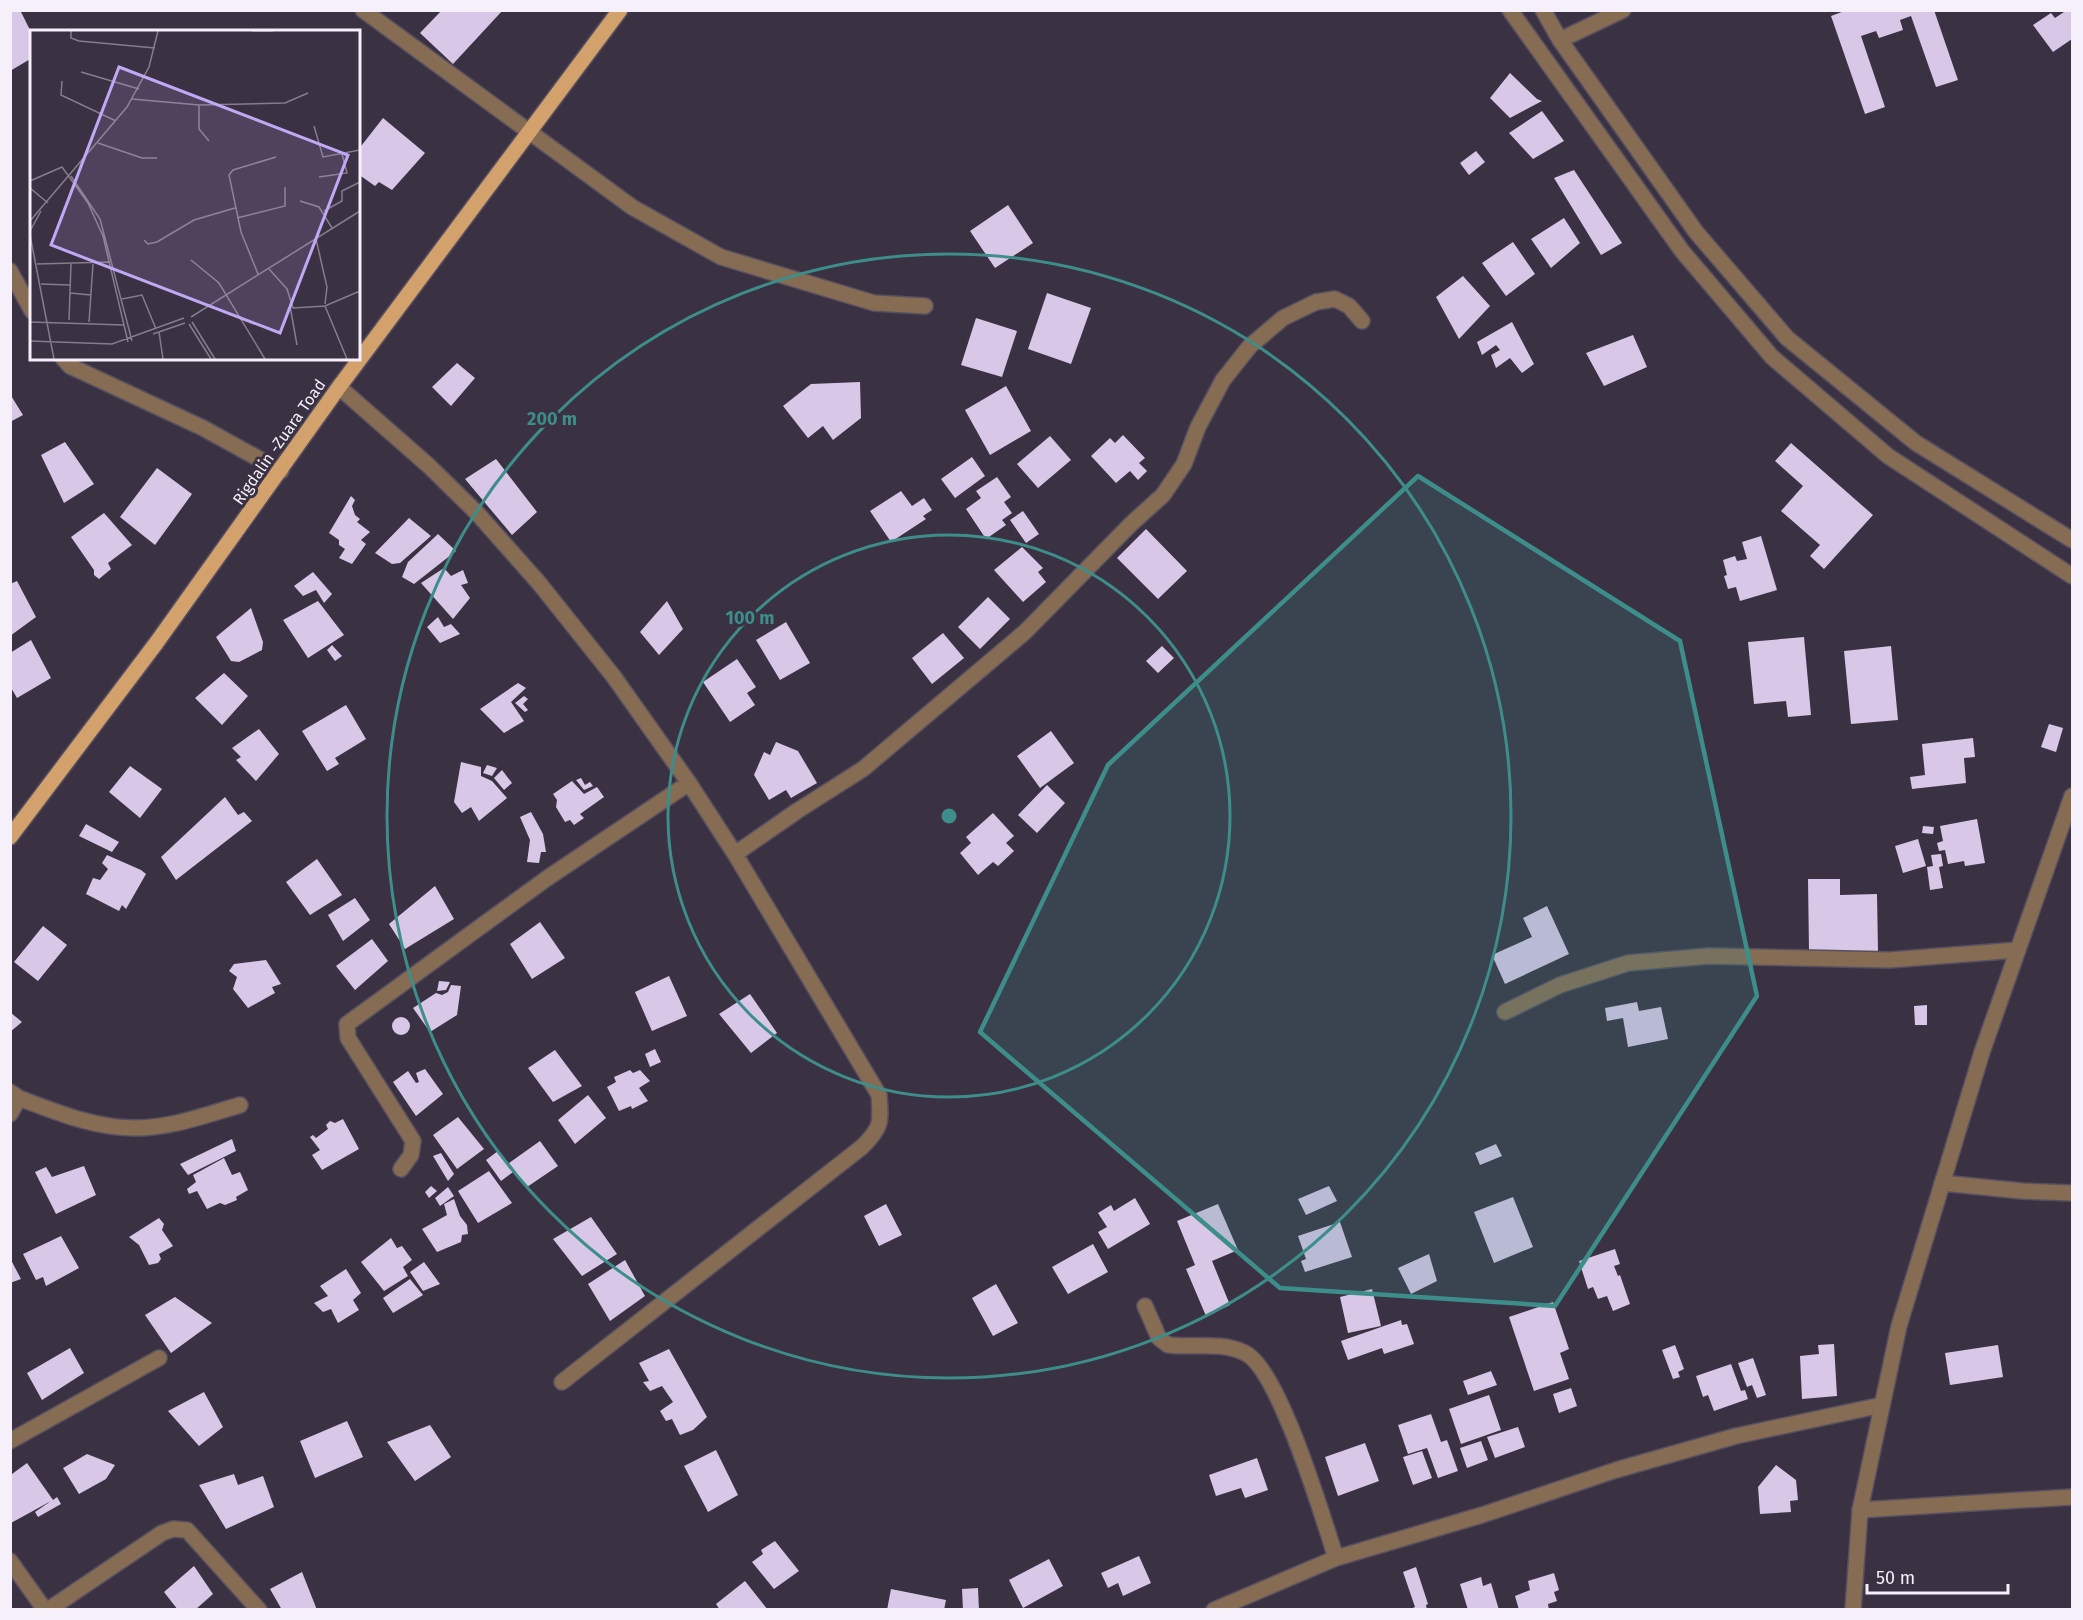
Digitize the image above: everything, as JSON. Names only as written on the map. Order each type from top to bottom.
[{"type":"main road","name":"Rigdalin -Zuara Toad","points":[[360,359],[620,10]]},
{"type":"main road","name":"Rigdalin -Zuara Toad","points":[[10,837],[157,642],[359,360]]},
{"type":"street","points":[[363,10],[632,207],[722,257],[874,303],[925,306]]},
{"type":"street","points":[[1510,10],[1682,251],[1772,357],[1888,456],[2073,576]]},
{"type":"street","points":[[1543,10],[1560,40],[1696,232],[1787,338],[1916,443],[2073,540]]},
{"type":"street","points":[[1560,40],[1623,10]]},
{"type":"street","points":[[10,271],[30,307]]},
{"type":"street","points":[[735,854],[863,769],[1025,633],[1131,524],[1163,495],[1184,464],[1198,427],[1223,380],[1250,346],[1283,318],[1316,302],[1335,299],[1348,306],[1362,321]]},
{"type":"street","points":[[65,360],[70,366],[203,428],[281,471]]},
{"type":"street","points":[[339,387],[429,466],[477,513],[539,583],[614,677],[689,783],[735,854],[879,1095],[878,1131],[862,1147],[562,1382]]},
{"type":"street","points":[[400,1169],[411,1155],[413,1141],[348,1038],[347,1024],[546,879],[689,783]]},
{"type":"street","points":[[1853,1610],[1860,1510],[1899,1326],[1982,1052],[2073,796]]},
{"type":"street","points":[[1505,1011],[1560,985],[1628,963],[1709,956],[1889,960],[2018,950]]},
{"type":"street","points":[[10,1114],[15,1095],[86,1121],[136,1128],[185,1121],[240,1105]]},
{"type":"street","points":[[1942,1183],[2022,1191],[2073,1193]]},
{"type":"street","points":[[1145,1306],[1160,1338],[1167,1345],[1213,1344],[1246,1354],[1265,1373],[1280,1401],[1336,1558]]},
{"type":"street","points":[[10,1441],[159,1358]]},
{"type":"street","points":[[1214,1610],[1336,1558],[1482,1515],[1616,1470],[1737,1436],[1882,1405]]},
{"type":"street","points":[[1860,1510],[2073,1497]]},
{"type":"street","points":[[10,1561],[46,1610],[162,1533],[173,1529],[187,1530],[259,1610]]},
{"type":"highlighted area","points":[[1418,476],[1680,641],[1757,996],[1555,1306],[1280,1288],[980,1032],[1108,765]]},
{"type":"building","points":[[10,10],[20,10],[30,30],[30,59],[10,71]]},
{"type":"building","points":[[442,10],[503,10],[453,64],[420,33]]},
{"type":"building","points":[[1847,10],[1934,10],[1958,80],[1936,87],[1911,16],[1900,20],[1903,30],[1879,38],[1876,31],[1861,36],[1885,107],[1865,114],[1831,16]]},
{"type":"building","points":[[2067,10],[2072,11],[2072,39],[2053,52],[2033,25],[2051,13],[2055,18]]},
{"type":"building","points":[[1510,73],[1542,101],[1510,118],[1490,98]]},
{"type":"building","points":[[1542,111],[1564,141],[1533,159],[1509,133]]},
{"type":"building","points":[[383,118],[425,153],[392,190],[379,182],[375,186],[360,175],[360,147]]},
{"type":"building","points":[[1476,151],[1485,162],[1469,175],[1460,163]]},
{"type":"building","points":[[1574,170],[1622,243],[1601,255],[1554,178]]},
{"type":"building","points":[[1008,205],[1033,243],[995,268],[970,231]]},
{"type":"building","points":[[1564,218],[1580,243],[1551,268],[1531,239]]},
{"type":"building","points":[[1513,242],[1535,274],[1506,296],[1482,263]]},
{"type":"building","points":[[1463,276],[1490,306],[1459,339],[1436,297]]},
{"type":"building","points":[[1047,293],[1091,308],[1071,364],[1028,349]]},
{"type":"building","points":[[976,318],[1017,331],[1002,377],[961,365]]},
{"type":"building","points":[[1512,322],[1534,364],[1522,373],[1510,358],[1496,368],[1491,355],[1500,350],[1496,345],[1482,355],[1477,342]]},
{"type":"building","points":[[1633,335],[1647,367],[1604,386],[1586,353]]},
{"type":"building","points":[[457,363],[475,378],[451,406],[432,387]]},
{"type":"building","points":[[860,382],[861,418],[833,440],[823,426],[808,438],[783,406],[811,384]]},
{"type":"building","points":[[1006,386],[1031,431],[990,455],[965,410]]},
{"type":"building","points":[[10,394],[23,415],[10,422]]},
{"type":"building","points":[[1123,435],[1145,458],[1139,463],[1147,471],[1138,480],[1130,471],[1116,483],[1091,456],[1110,438],[1115,443]]},
{"type":"building","points":[[1050,436],[1071,460],[1038,488],[1017,464]]},
{"type":"building","points":[[65,442],[94,484],[64,503],[41,455]]},
{"type":"building","points":[[1791,443],[1873,515],[1824,569],[1810,556],[1820,545],[1781,511],[1803,486],[1775,461]]},
{"type":"building","points":[[972,457],[985,476],[955,498],[941,479]]},
{"type":"building","points":[[496,459],[537,512],[512,535],[465,479]]},
{"type":"building","points":[[157,468],[192,494],[155,545],[120,517]]},
{"type":"building","points":[[997,477],[1011,497],[1004,502],[1012,513],[1002,520],[1006,525],[986,539],[966,509],[981,498],[976,491]]},
{"type":"building","points":[[901,491],[912,506],[924,498],[932,510],[923,516],[926,519],[891,542],[870,511]]},
{"type":"building","points":[[351,496],[355,500],[352,506],[355,515],[360,519],[357,522],[370,532],[361,540],[366,544],[352,564],[339,558],[345,549],[339,545],[339,540],[329,533]]},
{"type":"building","points":[[1023,511],[1039,534],[1026,543],[1010,520]]},
{"type":"building","points":[[104,513],[132,545],[108,563],[111,569],[99,579],[94,575],[94,570],[71,537]]},
{"type":"building","points":[[409,518],[431,536],[400,563],[392,564],[375,553]]},
{"type":"building","points":[[1146,529],[1187,571],[1158,599],[1117,558]]},
{"type":"building","points":[[438,534],[456,551],[414,584],[402,577],[408,562]]},
{"type":"building","points":[[1761,536],[1777,590],[1740,601],[1736,587],[1728,589],[1723,560],[1735,556],[1737,561],[1747,559],[1742,542]]},
{"type":"building","points":[[1022,547],[1043,568],[1038,572],[1046,582],[1023,602],[994,570]]},
{"type":"building","points":[[444,568],[451,576],[463,570],[468,583],[461,585],[470,598],[453,619],[421,583]]},
{"type":"building","points":[[313,572],[332,594],[324,603],[316,590],[303,596],[294,586]]},
{"type":"building","points":[[17,581],[36,617],[10,636],[10,584]]},
{"type":"building","points":[[988,597],[1010,619],[980,649],[958,627]]},
{"type":"building","points":[[318,601],[344,635],[308,658],[283,620]]},
{"type":"building","points":[[667,601],[683,629],[659,655],[640,632]]},
{"type":"building","points":[[251,608],[263,642],[262,650],[239,662],[231,661],[216,637]]},
{"type":"building","points":[[438,617],[444,627],[451,624],[460,634],[440,643],[427,627]]},
{"type":"building","points":[[786,622],[810,663],[780,680],[756,640]]},
{"type":"building","points":[[943,633],[964,658],[932,684],[912,658]]},
{"type":"building","points":[[1804,637],[1811,715],[1788,717],[1786,701],[1754,704],[1748,642]]},
{"type":"building","points":[[31,640],[51,678],[17,698],[10,686],[10,653]]},
{"type":"building","points":[[332,645],[342,656],[335,661],[327,650]]},
{"type":"building","points":[[1162,646],[1174,658],[1158,673],[1146,661]]},
{"type":"building","points":[[1891,646],[1898,720],[1851,724],[1844,651]]},
{"type":"building","points":[[737,659],[756,687],[747,693],[755,705],[730,722],[703,682]]},
{"type":"building","points":[[224,673],[248,696],[222,725],[195,698]]},
{"type":"building","points":[[518,683],[526,688],[511,702],[524,721],[504,733],[480,709]]},
{"type":"building","points":[[524,696],[528,699],[523,704],[528,710],[525,712],[515,703]]},
{"type":"building","points":[[346,705],[366,739],[335,758],[339,764],[327,771],[302,731]]},
{"type":"building","points":[[2049,724],[2063,728],[2056,752],[2041,747]]},
{"type":"building","points":[[259,729],[279,754],[256,781],[236,760],[241,757],[232,748]]},
{"type":"building","points":[[1051,731],[1074,763],[1040,788],[1017,756]]},
{"type":"building","points":[[1973,738],[1975,757],[1964,758],[1966,783],[1912,789],[1910,777],[1925,775],[1922,744]]},
{"type":"building","points":[[776,742],[798,751],[817,783],[791,798],[786,790],[769,800],[754,775],[764,752],[770,755]]},
{"type":"building","points":[[461,762],[481,767],[481,776],[492,781],[507,798],[479,821],[471,807],[462,813],[454,802]]},
{"type":"building","points":[[487,765],[497,768],[492,776],[483,773]]},
{"type":"building","points":[[130,766],[162,789],[140,818],[109,792]]},
{"type":"building","points":[[502,770],[512,783],[504,790],[494,778]]},
{"type":"building","points":[[581,778],[585,785],[590,782],[593,786],[584,790],[576,780]]},
{"type":"building","points":[[572,781],[584,794],[597,787],[604,797],[580,814],[584,818],[574,825],[570,820],[565,822],[556,807],[557,800],[553,794]]},
{"type":"building","points":[[1047,785],[1065,803],[1037,833],[1018,815]]},
{"type":"building","points":[[225,797],[238,815],[244,812],[252,821],[176,880],[161,857]]},
{"type":"building","points":[[531,812],[543,834],[546,852],[541,852],[539,863],[527,862],[530,840],[520,817]]},
{"type":"building","points":[[993,813],[1014,836],[1006,843],[1014,851],[998,866],[993,862],[978,875],[960,853],[971,843],[966,837]]},
{"type":"building","points":[[1977,819],[1985,863],[1965,866],[1964,861],[1948,864],[1945,850],[1939,851],[1937,843],[1943,841],[1940,826]]},
{"type":"building","points":[[86,824],[119,842],[112,852],[79,836]]},
{"type":"building","points":[[1923,826],[1934,827],[1933,834],[1922,833]]},
{"type":"building","points":[[1918,839],[1926,866],[1903,873],[1895,846]]},
{"type":"building","points":[[1941,854],[1943,866],[1939,867],[1943,888],[1930,890],[1927,867],[1933,866],[1931,855]]},
{"type":"building","points":[[107,855],[146,874],[126,909],[122,905],[119,911],[86,894],[93,878],[100,880],[108,869],[102,863]]},
{"type":"building","points":[[317,859],[342,895],[310,915],[286,882]]},
{"type":"building","points":[[1808,879],[1840,879],[1840,895],[1877,894],[1878,951],[1809,952]]},
{"type":"building","points":[[435,886],[454,919],[405,949],[389,924]]},
{"type":"building","points":[[355,898],[370,920],[343,941],[328,915]]},
{"type":"building","points":[[1547,906],[1569,954],[1505,984],[1492,955],[1532,937],[1523,918]]},
{"type":"building","points":[[540,922],[565,958],[532,979],[510,944]]},
{"type":"building","points":[[43,926],[67,945],[38,981],[14,962]]},
{"type":"building","points":[[372,939],[388,961],[355,990],[336,966]]},
{"type":"building","points":[[266,960],[281,984],[272,987],[275,993],[248,1008],[233,989],[237,977],[229,971],[234,964]]},
{"type":"building","points":[[669,976],[687,1016],[652,1031],[635,992]]},
{"type":"building","points":[[439,981],[450,982],[446,990],[437,991]]},
{"type":"building","points":[[451,985],[461,986],[457,1015],[430,1032],[413,1008],[436,993],[442,995],[448,992]]},
{"type":"building","points":[[750,994],[777,1033],[751,1053],[719,1014]]},
{"type":"building","points":[[1637,1002],[1639,1011],[1661,1007],[1668,1039],[1628,1047],[1623,1018],[1607,1021],[1605,1008]]},
{"type":"building","points":[[1927,1005],[1927,1025],[1915,1025],[1914,1006]]},
{"type":"building","points":[[10,1012],[22,1022],[10,1032]]},
{"type":"building","points":[[397,1017],[405,1017],[410,1022],[408,1033],[397,1035],[392,1030],[392,1022]]},
{"type":"building","points":[[655,1049],[661,1062],[650,1067],[645,1054]]},
{"type":"building","points":[[555,1050],[582,1086],[553,1102],[528,1068]]},
{"type":"building","points":[[425,1069],[443,1094],[416,1116],[393,1082],[408,1071],[416,1083],[419,1082],[416,1073]]},
{"type":"building","points":[[630,1070],[633,1073],[640,1070],[650,1081],[639,1088],[648,1101],[632,1109],[631,1106],[619,1111],[607,1087],[616,1082],[614,1077]]},
{"type":"building","points":[[588,1095],[606,1118],[575,1144],[558,1120]]},
{"type":"building","points":[[458,1117],[484,1149],[457,1169],[433,1135]]},
{"type":"building","points":[[343,1119],[359,1149],[322,1170],[312,1155],[320,1150],[310,1137],[313,1135],[316,1138],[328,1129],[326,1125],[330,1121],[335,1123]]},
{"type":"building","points":[[232,1139],[236,1151],[188,1175],[180,1164]]},
{"type":"building","points":[[540,1141],[558,1166],[527,1187],[509,1163]]},
{"type":"building","points":[[1496,1144],[1502,1156],[1480,1165],[1475,1153]]},
{"type":"building","points":[[498,1151],[513,1172],[501,1181],[486,1160]]},
{"type":"building","points":[[441,1153],[454,1174],[448,1181],[433,1156]]},
{"type":"building","points":[[224,1158],[232,1175],[240,1172],[248,1190],[236,1197],[237,1200],[225,1205],[220,1203],[207,1209],[197,1191],[189,1194],[187,1189],[196,1182],[193,1175]]},
{"type":"building","points":[[84,1166],[96,1195],[56,1214],[35,1172],[46,1167],[52,1177]]},
{"type":"building","points":[[489,1171],[512,1203],[478,1223],[458,1191]]},
{"type":"building","points":[[431,1186],[437,1191],[429,1198],[425,1192]]},
{"type":"building","points":[[1329,1186],[1337,1201],[1306,1215],[1298,1199]]},
{"type":"building","points":[[448,1187],[454,1196],[440,1206],[435,1198]]},
{"type":"building","points":[[1513,1197],[1533,1247],[1494,1263],[1474,1212]]},
{"type":"building","points":[[1135,1198],[1150,1224],[1108,1249],[1098,1232],[1107,1227],[1098,1213],[1111,1205],[1114,1211]]},
{"type":"building","points":[[454,1199],[460,1216],[467,1225],[468,1234],[462,1235],[461,1242],[437,1252],[422,1229],[447,1215],[444,1204]]},
{"type":"building","points":[[886,1204],[902,1235],[879,1246],[864,1216]]},
{"type":"building","points":[[1218,1204],[1238,1250],[1212,1261],[1230,1305],[1206,1316],[1186,1269],[1195,1265],[1177,1221]]},
{"type":"building","points":[[591,1217],[617,1254],[582,1276],[553,1239]]},
{"type":"building","points":[[159,1218],[164,1224],[162,1230],[173,1246],[159,1254],[161,1259],[158,1263],[149,1265],[139,1245],[129,1237]]},
{"type":"building","points":[[1340,1222],[1352,1257],[1305,1272],[1301,1261],[1306,1259],[1298,1236]]},
{"type":"building","points":[[61,1236],[79,1268],[46,1286],[43,1277],[36,1280],[23,1254]]},
{"type":"building","points":[[391,1238],[397,1248],[402,1246],[412,1260],[403,1267],[408,1276],[384,1291],[361,1262]]},
{"type":"building","points":[[1093,1244],[1108,1272],[1068,1294],[1052,1267]]},
{"type":"building","points":[[1615,1249],[1620,1264],[1614,1266],[1618,1276],[1620,1275],[1630,1304],[1613,1311],[1607,1296],[1598,1299],[1593,1287],[1588,1289],[1579,1261]]},
{"type":"building","points":[[1429,1254],[1437,1281],[1411,1294],[1398,1268]]},
{"type":"building","points":[[10,1258],[21,1279],[10,1283]]},
{"type":"building","points":[[625,1260],[645,1296],[610,1321],[588,1284]]},
{"type":"building","points":[[424,1262],[440,1284],[423,1291],[410,1272]]},
{"type":"building","points":[[346,1269],[361,1293],[353,1300],[359,1310],[338,1323],[331,1309],[323,1312],[314,1303],[328,1296],[320,1286]]},
{"type":"building","points":[[410,1279],[423,1295],[393,1313],[383,1298]]},
{"type":"building","points":[[996,1284],[1018,1323],[993,1336],[972,1298]]},
{"type":"building","points":[[1372,1289],[1381,1326],[1348,1333],[1340,1297]]},
{"type":"building","points":[[175,1297],[212,1323],[171,1353],[145,1315]]},
{"type":"building","points":[[1553,1302],[1569,1349],[1560,1353],[1569,1379],[1534,1391],[1509,1317]]},
{"type":"building","points":[[1401,1320],[1402,1325],[1407,1324],[1414,1344],[1384,1354],[1382,1348],[1348,1360],[1341,1341]]},
{"type":"building","points":[[1834,1344],[1837,1396],[1802,1399],[1800,1356],[1819,1354],[1818,1345]]},
{"type":"building","points":[[1675,1345],[1684,1369],[1678,1372],[1680,1377],[1673,1379],[1662,1350]]},
{"type":"building","points":[[1998,1345],[2003,1377],[1950,1385],[1945,1353]]},
{"type":"building","points":[[70,1348],[84,1373],[42,1400],[27,1373]]},
{"type":"building","points":[[669,1349],[707,1417],[693,1430],[680,1435],[672,1419],[666,1421],[660,1411],[673,1402],[662,1386],[650,1391],[643,1382],[649,1381],[639,1363]]},
{"type":"building","points":[[1753,1358],[1766,1395],[1757,1398],[1752,1385],[1747,1387],[1738,1363]]},
{"type":"building","points":[[1731,1364],[1741,1391],[1745,1390],[1748,1399],[1714,1411],[1708,1395],[1703,1397],[1696,1376]]},
{"type":"building","points":[[1491,1371],[1497,1385],[1468,1395],[1463,1381]]},
{"type":"building","points":[[1571,1388],[1577,1406],[1559,1413],[1553,1394]]},
{"type":"building","points":[[204,1392],[223,1427],[199,1446],[168,1411]]},
{"type":"building","points":[[1489,1395],[1501,1430],[1461,1444],[1449,1409]]},
{"type":"building","points":[[1431,1414],[1441,1442],[1447,1440],[1458,1471],[1438,1478],[1427,1448],[1408,1454],[1398,1425]]},
{"type":"building","points":[[347,1421],[363,1457],[315,1478],[300,1441]]},
{"type":"building","points":[[430,1425],[451,1457],[415,1481],[387,1442]]},
{"type":"building","points":[[1518,1427],[1525,1447],[1495,1458],[1487,1437]]},
{"type":"building","points":[[1481,1441],[1488,1460],[1467,1468],[1460,1448]]},
{"type":"building","points":[[1365,1443],[1379,1481],[1338,1496],[1325,1457]]},
{"type":"building","points":[[716,1450],[738,1495],[708,1512],[684,1466]]},
{"type":"building","points":[[1422,1451],[1432,1478],[1413,1485],[1403,1457]]},
{"type":"building","points":[[87,1454],[115,1465],[106,1479],[79,1494],[63,1468]]},
{"type":"building","points":[[1257,1458],[1268,1490],[1245,1498],[1241,1488],[1216,1496],[1209,1475]]},
{"type":"building","points":[[27,1463],[53,1500],[57,1497],[61,1504],[38,1517],[35,1512],[51,1501],[11,1523],[10,1472],[12,1474]]},
{"type":"building","points":[[1776,1465],[1796,1480],[1798,1500],[1790,1501],[1791,1512],[1760,1514],[1758,1487]]},
{"type":"building","points":[[234,1474],[238,1485],[263,1476],[274,1507],[226,1529],[199,1485]]},
{"type":"building","points":[[775,1541],[799,1571],[774,1589],[752,1562],[763,1554],[761,1550]]},
{"type":"building","points":[[1139,1556],[1151,1583],[1123,1596],[1118,1583],[1108,1588],[1101,1573]]},
{"type":"building","points":[[1049,1559],[1063,1586],[1023,1608],[1009,1580]]},
{"type":"building","points":[[194,1566],[213,1594],[195,1610],[178,1610],[164,1592]]},
{"type":"building","points":[[1416,1567],[1428,1604],[1426,1605],[1427,1610],[1408,1610],[1415,1607],[1403,1572]]},
{"type":"building","points":[[302,1572],[317,1610],[282,1610],[270,1589]]},
{"type":"building","points":[[1554,1573],[1559,1590],[1554,1592],[1557,1601],[1548,1604],[1549,1610],[1519,1610],[1515,1596],[1530,1590],[1528,1581]]},
{"type":"building","points":[[1481,1577],[1483,1586],[1491,1583],[1499,1610],[1468,1610],[1460,1584]]},
{"type":"building","points":[[745,1581],[768,1610],[720,1610],[716,1604]]},
{"type":"building","points":[[978,1588],[979,1610],[963,1610],[962,1589]]},
{"type":"building","points":[[891,1589],[946,1600],[944,1610],[887,1610]]}]
